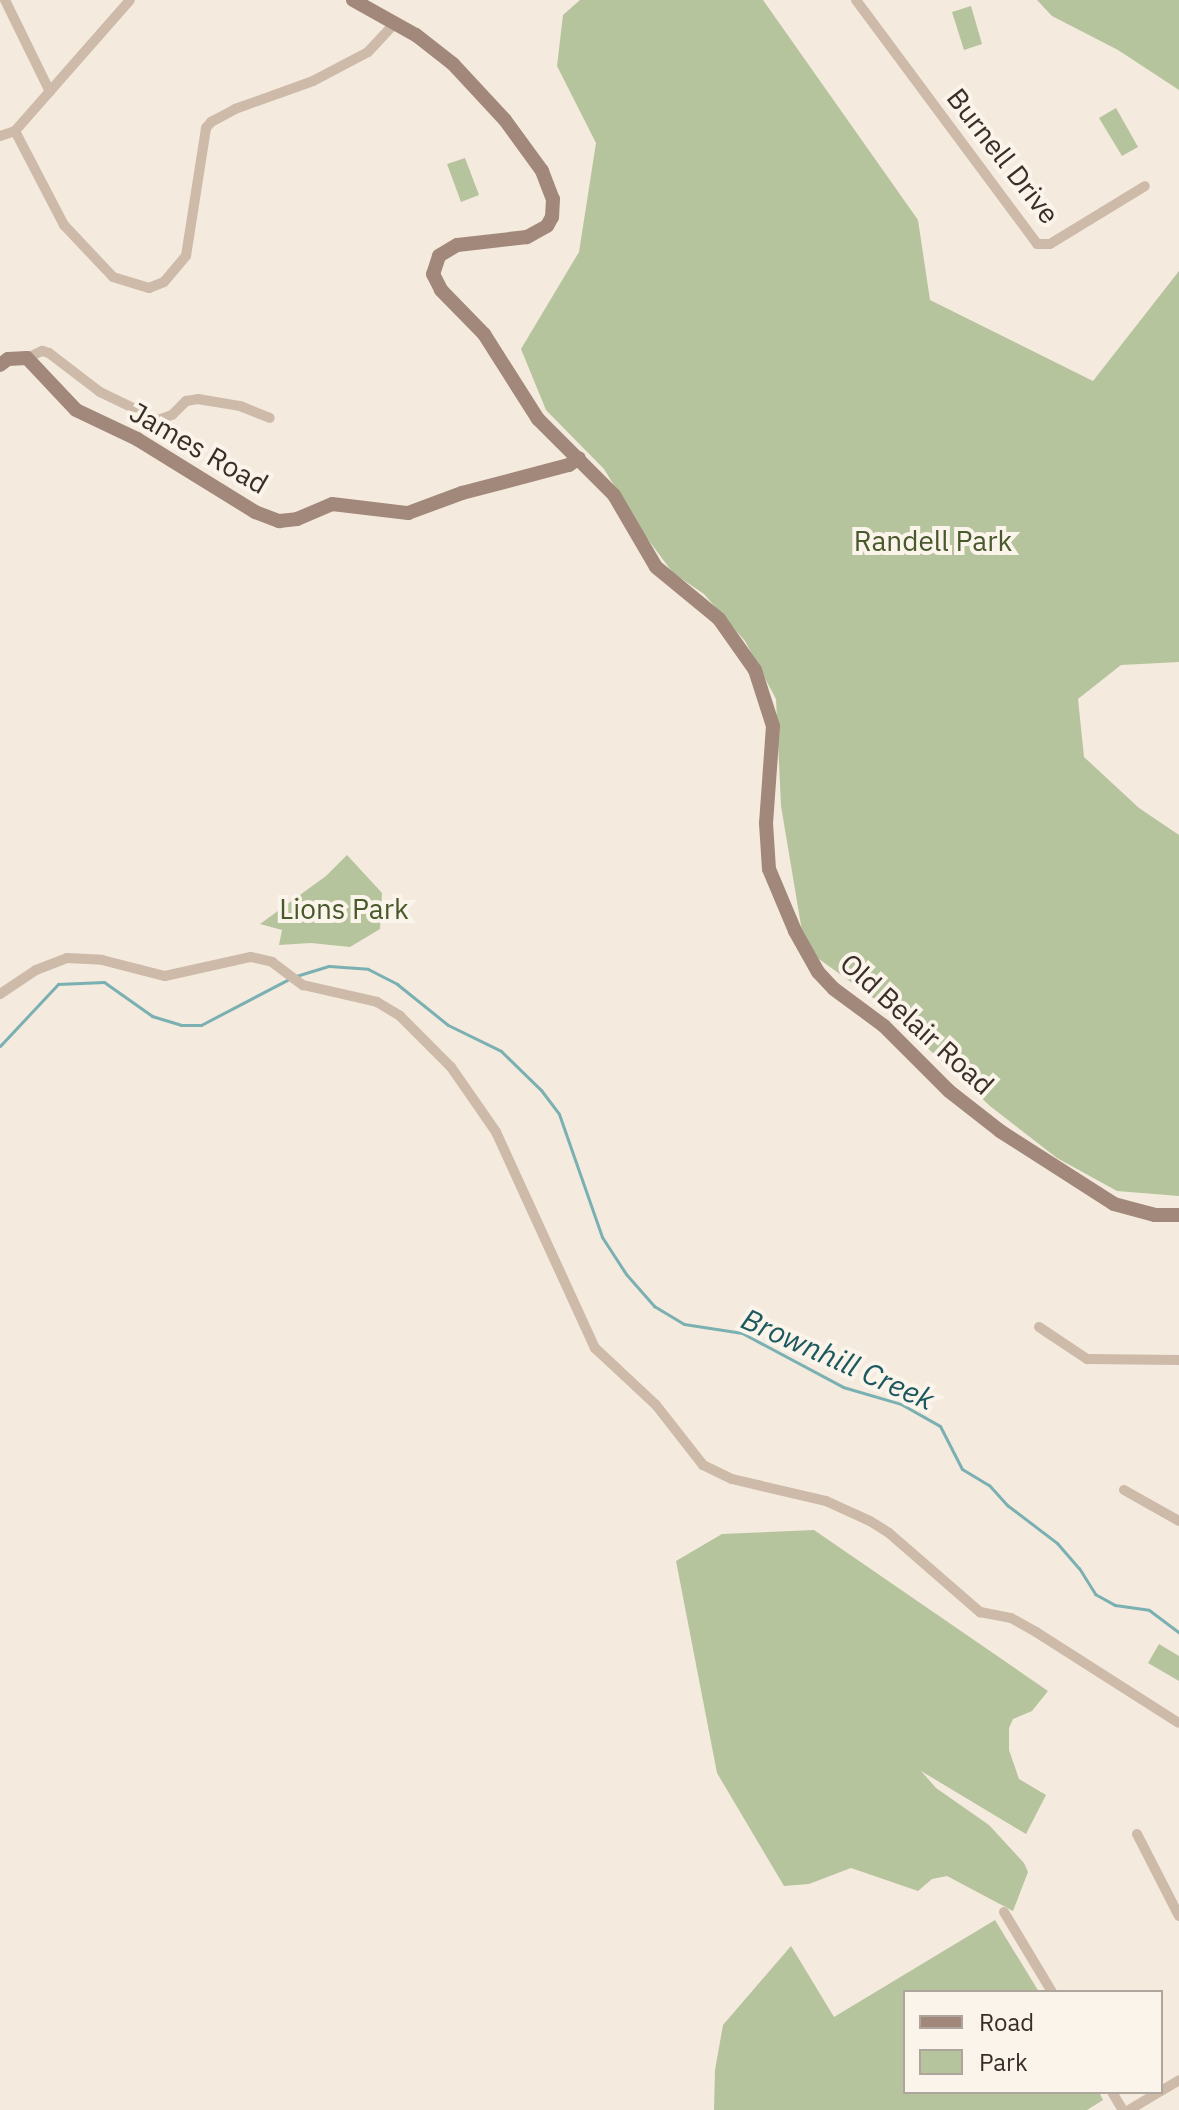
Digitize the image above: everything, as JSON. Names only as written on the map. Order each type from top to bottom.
[{"type":"main road","name":"Old Belair Road","points":[[353,0],[395,23],[453,64],[505,120],[542,171],[553,199],[552,217],[547,226],[527,237],[457,245],[439,256],[433,274],[441,290],[484,334],[538,419],[614,495],[656,567],[719,619],[755,670],[773,726],[766,823],[769,869],[795,931],[818,972],[834,989],[884,1026],[949,1091],[1000,1131],[1114,1204],[1155,1215],[1179,1215]]},
{"type":"main road","points":[[0,365],[19,357],[27,358]]},
{"type":"main road","name":"James Road","points":[[27,358],[76,410],[137,439],[255,512],[279,521],[297,519],[332,504],[408,513],[462,493],[569,465],[579,458]]},
{"type":"street","points":[[5,0],[50,92]]},
{"type":"street","points":[[0,136],[15,131],[130,0]]},
{"type":"street","name":"Burnell Drive","points":[[856,0],[1037,244],[1050,244],[1145,186]]},
{"type":"street","points":[[15,131],[64,225],[113,277],[149,288],[164,282],[186,256],[206,128],[211,122],[355,60],[368,52],[395,23]]},
{"type":"street","points":[[27,358],[42,351],[49,353],[91,386],[158,420],[172,415],[186,401],[198,399],[240,406],[270,418]]},
{"type":"street","points":[[0,994],[36,970],[67,958],[102,960],[165,976],[239,957],[260,958],[283,968],[303,985],[377,1002],[400,1016],[451,1067],[496,1132],[595,1348],[656,1405],[703,1465],[732,1479],[826,1501],[870,1521],[889,1533],[980,1612],[1011,1618],[1179,1723]]},
{"type":"street","points":[[1039,1327],[1087,1359],[1179,1360]]},
{"type":"street","points":[[1124,1490],[1179,1521]]},
{"type":"street","points":[[1137,1834],[1179,1916]]},
{"type":"street","points":[[1004,1912],[1051,1990]]},
{"type":"street","points":[[1114,2094],[1126,2110],[1155,2094]]},
{"type":"green space","name":"Randell Park","points":[[580,0],[763,0],[918,220],[930,300],[1093,381],[1179,271],[1179,662],[1121,665],[1078,699],[1084,757],[1139,808],[1179,835],[1179,1196],[1117,1191],[1057,1158],[990,1106],[876,1000],[805,949],[781,806],[776,699],[745,641],[704,594],[673,573],[644,534],[604,469],[546,410],[521,349],[579,252],[596,143],[557,66],[563,15]]},
{"type":"green space","points":[[1037,0],[1179,0],[1179,90],[1118,50],[1052,16]]},
{"type":"green space","points":[[971,6],[982,44],[964,50],[952,12]]},
{"type":"green space","points":[[1116,108],[1138,147],[1122,156],[1099,118]]},
{"type":"green space","points":[[465,158],[479,195],[461,202],[447,164]]},
{"type":"green space","name":"Lions Park","points":[[347,855],[382,893],[380,929],[350,947],[311,943],[279,945],[282,930],[260,924],[326,876]]},
{"type":"green space","points":[[814,1530],[1048,1691],[1032,1711],[1013,1719],[1009,1728],[1009,1750],[1019,1779],[1046,1795],[1026,1834],[921,1771],[936,1788],[989,1825],[1024,1863],[1028,1872],[1013,1911],[947,1876],[932,1879],[918,1891],[851,1868],[809,1884],[784,1886],[717,1773],[676,1561],[722,1534]]},
{"type":"green space","points":[[1159,1644],[1179,1656],[1179,1681],[1148,1663]]},
{"type":"green space","points":[[995,1920],[1038,1990],[903,1990],[903,2094],[1100,2094],[1103,2100],[1087,2110],[714,2110],[715,2070],[723,2025],[791,1946],[834,2017]]},
{"type":"waterway","name":"Brownhill Creek","points":[[296,976],[329,966],[368,969],[397,984],[448,1025],[501,1051],[541,1090],[559,1114],[602,1237],[626,1274],[654,1306],[684,1324],[742,1333],[843,1387],[901,1404],[940,1426],[962,1469],[989,1485],[1007,1505],[1057,1543],[1079,1568],[1095,1594],[1115,1605],[1149,1610],[1179,1633]]},
{"type":"waterway","name":"Brownhill Creek","points":[[0,1046],[58,984],[104,982],[152,1016],[181,1025],[201,1025],[289,979]]}]
